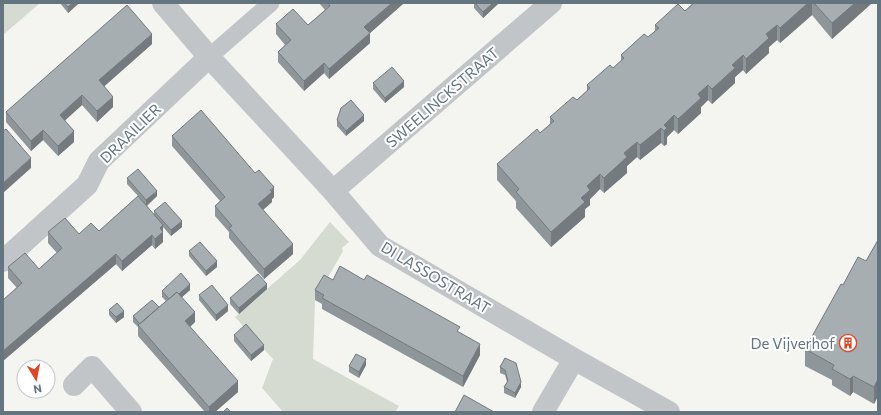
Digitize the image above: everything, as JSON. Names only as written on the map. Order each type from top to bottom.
[{"type":"street","name":"DI LASSOSTRAAT","points":[[163,3],[209,57],[333,191],[380,246],[574,359],[669,412]]},
{"type":"street","name":"SWEELINCKSTRAAT","points":[[333,191],[551,3]]},
{"type":"street","name":"DRAAILIER","points":[[3,261],[87,185],[99,161],[209,57]]},
{"type":"street","points":[[543,412],[574,359]]},
{"type":"street","points":[[74,385],[92,367],[131,412]]},
{"type":"lane","points":[[209,57],[271,3]]},
{"type":"shaded area","points":[[3,3],[40,3],[3,35]]},
{"type":"shaded area","points":[[330,222],[349,242],[342,248],[343,251],[315,300],[313,359],[399,406],[395,412],[283,412],[262,388],[273,359],[235,317],[300,260]]},
{"type":"building","points":[[64,3],[73,3],[68,7]]},
{"type":"building","points":[[328,3],[392,3],[364,27],[370,33],[329,69],[324,63],[304,81],[278,52],[291,40],[276,24],[293,9],[308,25],[330,6]]},
{"type":"building","points":[[475,3],[493,3],[483,12]]},
{"type":"building","points":[[694,3],[808,3],[780,28],[777,25],[766,34],[769,38],[746,59],[743,55],[732,65],[735,68],[712,89],[708,85],[698,94],[701,98],[678,119],[674,115],[664,125],[667,128],[664,131],[661,128],[640,145],[637,142],[624,153],[627,157],[604,178],[600,174],[587,186],[590,190],[581,198],[585,202],[551,232],[516,192],[519,189],[497,164],[537,129],[540,133],[554,121],[550,117],[573,97],[577,100],[590,88],[587,85],[610,65],[613,68],[624,58],[621,55],[644,34],[648,37],[659,28],[655,25],[678,4],[685,11]]},
{"type":"building","points":[[814,3],[855,3],[832,23]]},
{"type":"building","points":[[127,5],[152,34],[99,80],[113,97],[97,111],[82,95],[60,115],[74,131],[58,146],[43,130],[31,141],[6,112]]},
{"type":"building","points":[[392,67],[404,81],[385,98],[373,83]]},
{"type":"building","points":[[351,100],[364,115],[346,131],[337,120],[341,108]]},
{"type":"building","points":[[201,110],[255,173],[259,170],[274,187],[270,190],[272,192],[258,204],[293,244],[264,269],[229,228],[232,226],[215,206],[225,197],[172,136]]},
{"type":"building","points":[[6,129],[31,158],[3,183],[3,131]]},
{"type":"building","points":[[138,169],[157,191],[146,200],[127,178]]},
{"type":"building","points":[[138,196],[163,225],[160,228],[163,232],[155,239],[152,235],[122,261],[116,254],[3,351],[3,300],[22,283],[8,267],[25,253],[39,269],[62,248],[48,232],[65,218],[79,234],[91,223],[99,231]]},
{"type":"building","points":[[165,202],[182,221],[171,230],[154,211]]},
{"type":"building","name":"De Vijverhof","points":[[878,240],[878,379],[874,387],[853,376],[850,379],[832,369],[834,365],[805,349],[841,284],[843,285],[858,257],[866,261]]},
{"type":"building","points":[[200,242],[217,261],[206,271],[189,251]]},
{"type":"building","points":[[340,266],[364,280],[367,275],[460,327],[457,331],[480,344],[463,376],[322,298],[324,295],[315,290],[324,275],[333,280]]},
{"type":"building","points":[[181,273],[190,284],[179,294],[177,292],[169,299],[162,291]]},
{"type":"building","points":[[258,274],[267,284],[239,308],[230,298]]},
{"type":"building","points":[[212,285],[228,305],[216,315],[199,295]]},
{"type":"building","points":[[177,292],[195,312],[185,321],[238,381],[209,407],[138,325]]},
{"type":"building","points":[[152,300],[159,307],[140,324],[133,316]]},
{"type":"building","points":[[117,303],[124,311],[116,317],[109,310]]},
{"type":"building","points":[[246,324],[264,345],[251,355],[234,335]]},
{"type":"building","points":[[356,354],[366,359],[359,372],[349,366]]},
{"type":"building","points":[[505,358],[516,363],[521,382],[515,393],[504,387],[508,381],[505,370],[500,367]]},
{"type":"building","points":[[464,395],[494,412],[455,412]]},
{"type":"building","points":[[227,408],[231,412],[223,412]]},
{"type":"place","name":"De Vijverhof","points":[[848,343]]}]
